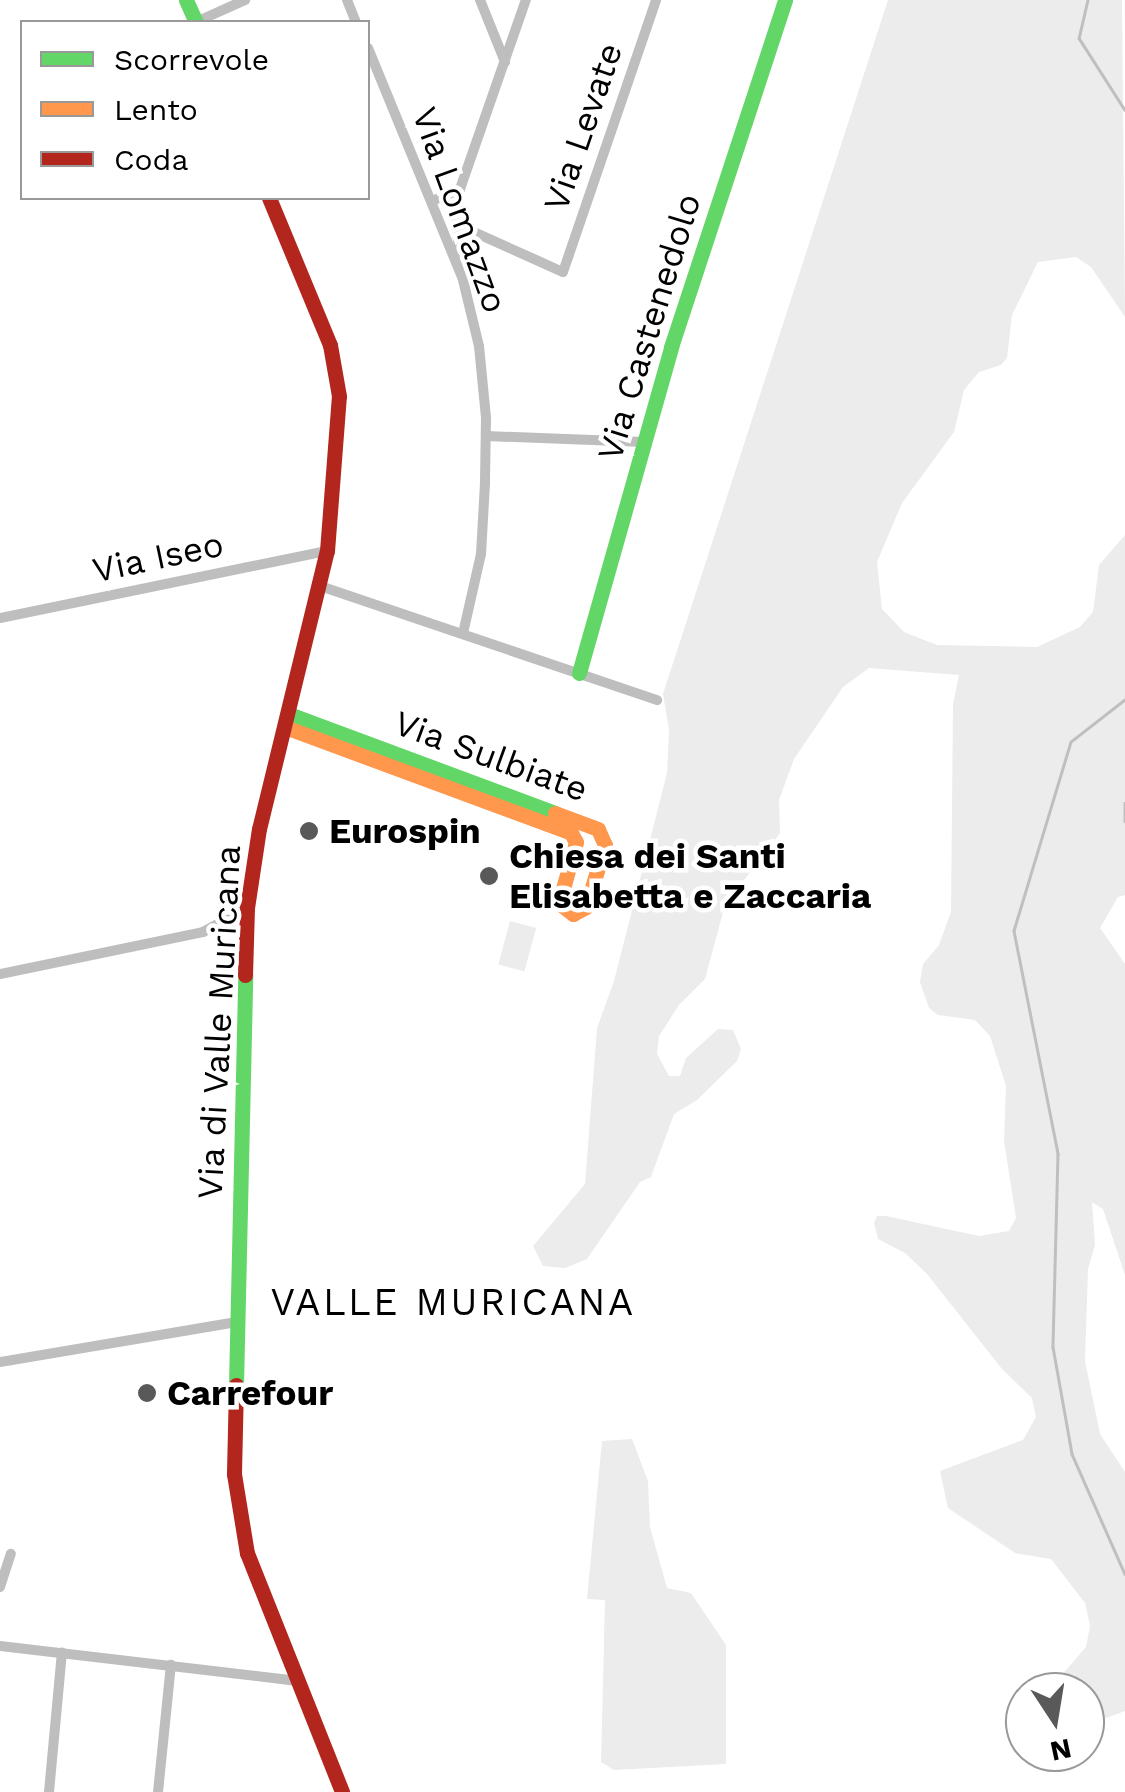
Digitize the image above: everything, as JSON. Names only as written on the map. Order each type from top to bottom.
[{"type":"street","points":[[200,20],[245,0]]},
{"type":"street","points":[[480,0],[505,63]]},
{"type":"street","points":[[463,280],[456,224],[460,189],[526,0]]},
{"type":"street","name":"Via Levate","points":[[456,224],[563,272],[656,0]]},
{"type":"street","name":"Via Castenedolo","points":[[579,673],[644,442],[785,0]]},
{"type":"street","name":"Via Lomazzo","points":[[370,53],[463,280],[480,346],[486,436],[481,554],[464,633]]},
{"type":"street","points":[[432,201],[460,189]]},
{"type":"street","name":"Via di Valle Muricana","points":[[270,200],[338,370],[337,452],[327,551],[258,829],[247,908],[234,1474],[241,1530],[342,1792]]},
{"type":"street","points":[[486,436],[644,442]]},
{"type":"street","name":"Via Iseo","points":[[0,618],[327,551]]},
{"type":"street","points":[[320,586],[657,700]]},
{"type":"street","name":"Via Sulbiate","points":[[287,720],[598,829],[606,845],[586,907],[573,914],[559,903],[576,842],[571,833],[287,720]]},
{"type":"street","points":[[0,974],[202,932],[247,908]]},
{"type":"street","points":[[0,1362],[236,1322]]},
{"type":"street","points":[[0,1587],[11,1554]]},
{"type":"street","points":[[0,1646],[296,1681]]},
{"type":"street","points":[[49,1792],[62,1653]]},
{"type":"street","points":[[158,1792],[171,1665]]},
{"type":"shaded area","points":[[888,0],[1122,0],[1125,317],[1091,267],[1076,257],[1038,262],[1012,315],[1007,358],[1001,365],[979,372],[964,390],[954,432],[902,503],[877,562],[882,609],[904,632],[937,645],[1037,647],[1080,627],[1093,612],[1099,565],[1125,535],[1125,895],[1118,897],[1100,928],[1125,964],[1125,1275],[1103,1209],[1092,1202],[1095,1245],[1088,1269],[1085,1361],[1100,1434],[1125,1472],[1125,1711],[1105,1718],[1105,1672],[1064,1672],[1086,1647],[1090,1626],[1085,1603],[1051,1559],[1015,1553],[948,1508],[940,1471],[1023,1440],[1036,1417],[1032,1398],[1002,1369],[927,1274],[905,1253],[878,1239],[874,1223],[877,1216],[886,1216],[979,1236],[1009,1231],[1016,1218],[1004,1141],[1006,1086],[990,1036],[975,1020],[938,1015],[929,1008],[920,982],[923,964],[939,945],[951,912],[953,704],[959,675],[869,668],[843,687],[794,759],[779,800],[780,833],[725,905],[705,979],[679,1005],[659,1036],[657,1054],[669,1076],[680,1076],[686,1058],[718,1029],[733,1030],[741,1049],[737,1061],[697,1100],[674,1114],[651,1177],[640,1182],[587,1259],[565,1268],[543,1266],[533,1246],[585,1184],[597,1028],[614,981],[667,773],[669,730],[663,694]]},
{"type":"shaded area","points":[[510,921],[536,928],[524,971],[498,964]]},
{"type":"shaded area","points":[[632,1439],[648,1481],[650,1527],[667,1588],[691,1593],[726,1645],[726,1764],[614,1770],[601,1762],[605,1600],[587,1599],[602,1441]]},
{"type":"waterway","points":[[1088,0],[1079,38],[1125,110]]},
{"type":"waterway","points":[[1125,700],[1071,742],[1014,931],[1058,1154],[1053,1347],[1072,1454],[1125,1574]]},
{"type":"waterway","points":[[1125,803],[1125,821]]},
{"type":"traffic: fast","points":[[186,0],[195,20]]},
{"type":"traffic: fast","points":[[579,673],[671,347],[785,0]]},
{"type":"traffic: fast","points":[[289,714],[555,813]]},
{"type":"traffic: fast","points":[[236,1385],[245,975]]},
{"type":"traffic: slow","points":[[285,727],[571,833],[576,842],[559,903],[573,914],[586,907],[605,845],[598,829],[555,813]]},
{"type":"traffic: jam","points":[[245,975],[247,908],[259,829],[327,551],[339,396],[330,345],[270,200]]},
{"type":"traffic: jam","points":[[236,1385],[234,1474],[247,1553],[342,1792]]},
{"type":"place","name":"Eurospin","points":[[309,831]]},
{"type":"place","name":"Chiesa dei Santi Elisabetta e Zaccaria","points":[[489,876]]},
{"type":"place","name":"Carrefour","points":[[147,1393]]},
{"type":"district","name":"VALLE MURICANA","points":[[453,1303]]}]
